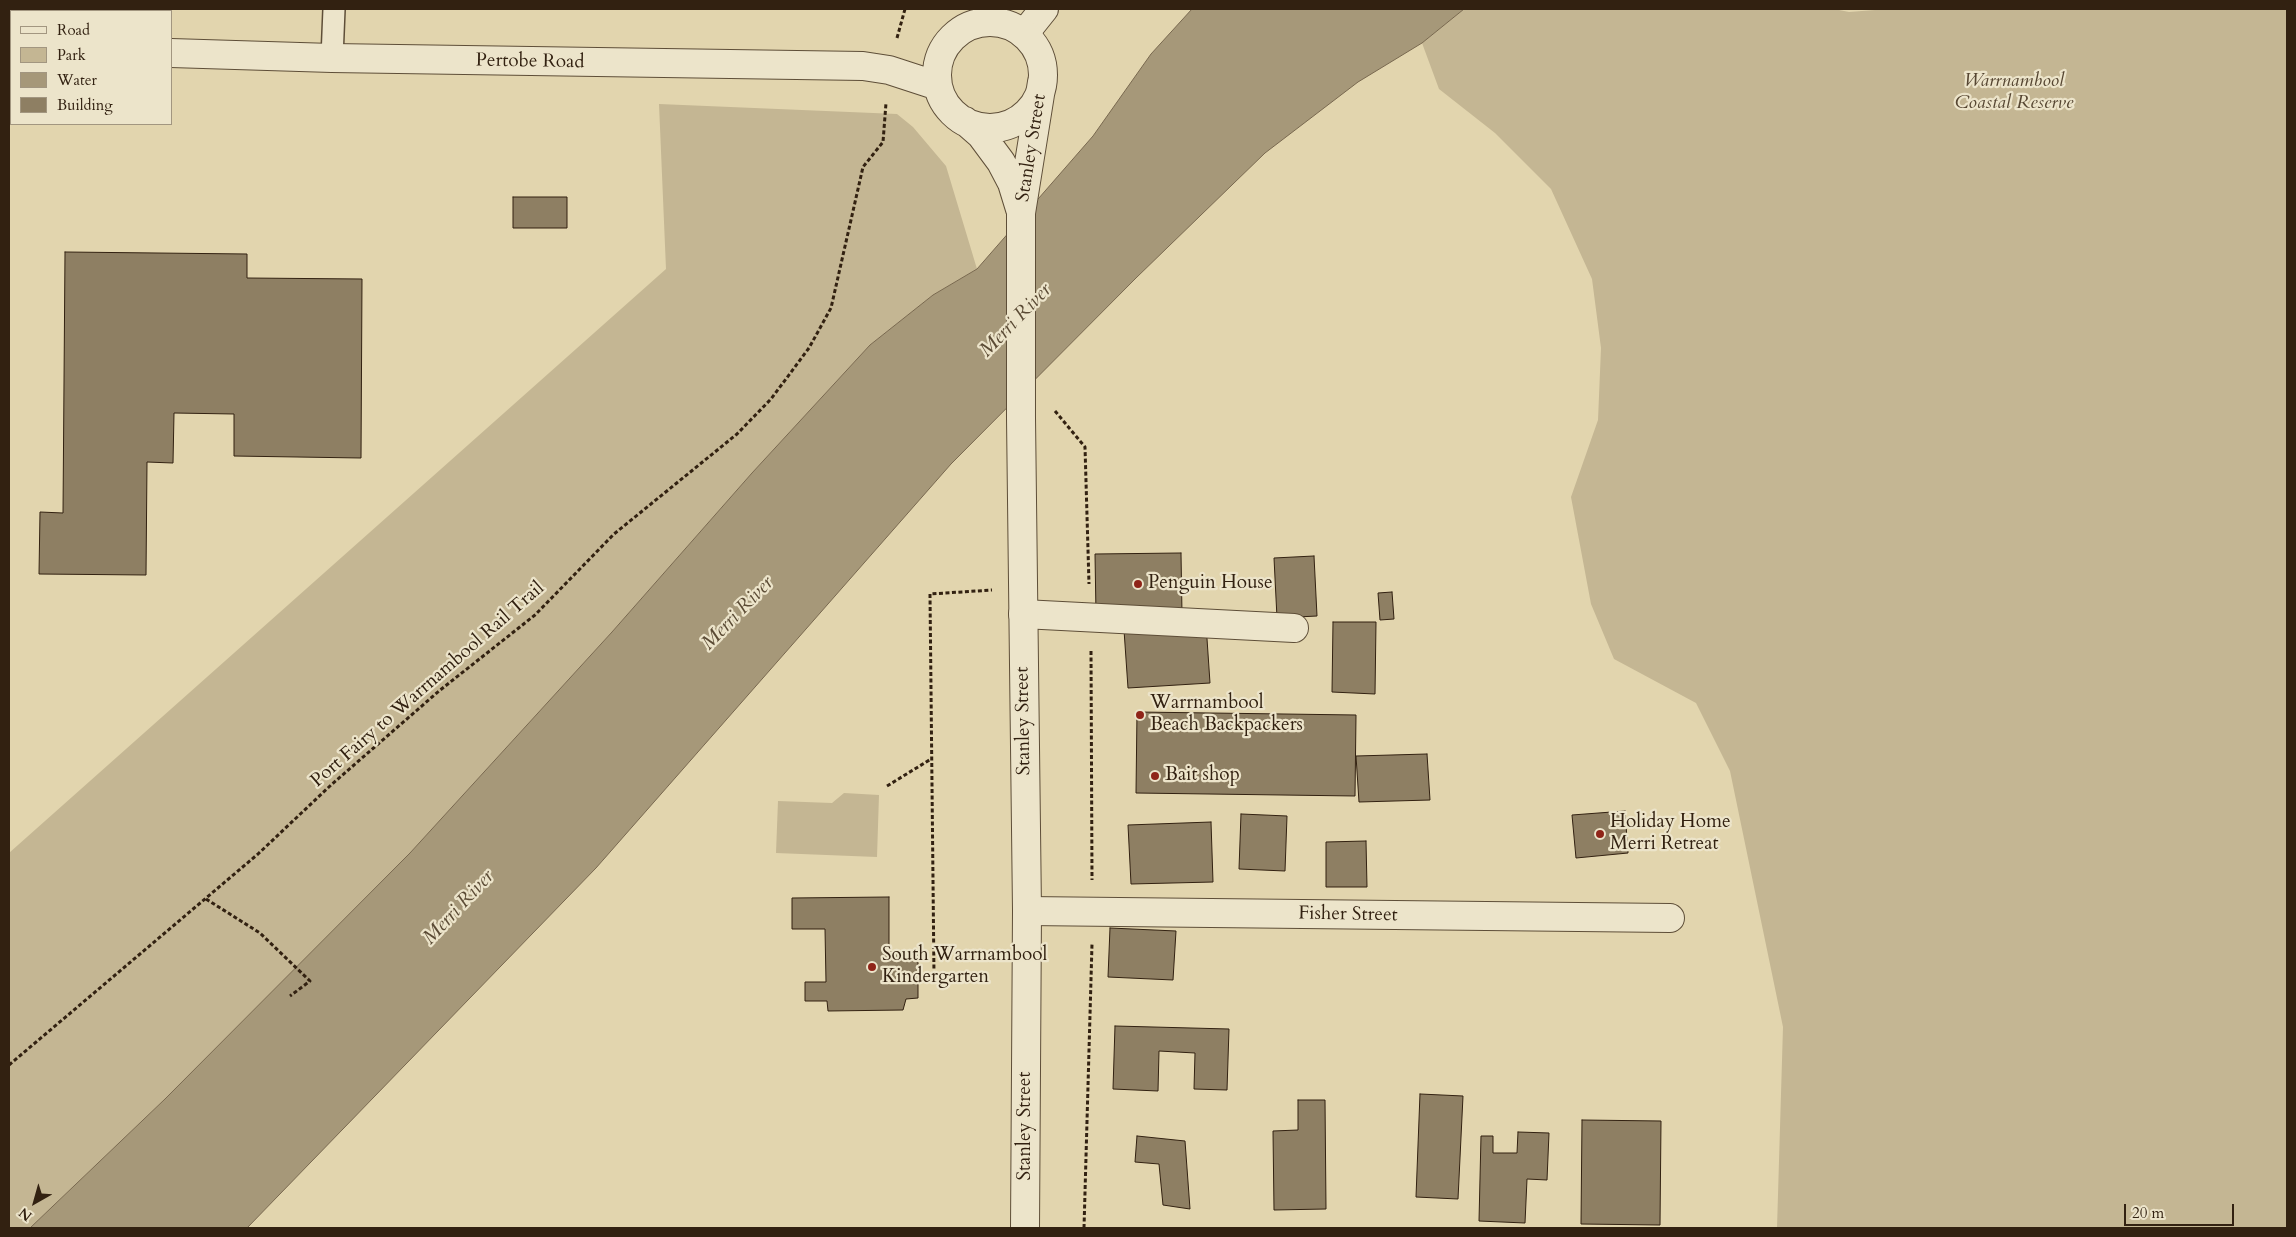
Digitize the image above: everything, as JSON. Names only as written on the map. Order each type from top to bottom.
[{"type":"street","points":[[1024,34],[1044,9]]},
{"type":"street","points":[[889,70],[945,46],[956,34],[976,18],[982,22],[997,22],[1012,26],[1024,34],[1036,48],[1042,64],[1042,82],[1038,99],[1028,112],[1014,122],[998,127],[980,127],[965,121],[953,112],[944,101],[938,86],[937,72],[945,46]]},
{"type":"street","name":"Pertobe Road","points":[[172,53],[332,58],[863,66],[889,70],[938,86]]},
{"type":"street","name":"Stanley Street","points":[[1025,1228],[1027,912],[1021,418],[1021,213],[1042,82]]},
{"type":"street","name":"Stanley Street","points":[[965,121],[981,135],[1001,162],[1012,183],[1021,213]]},
{"type":"street","points":[[1023,601],[1294,628]]},
{"type":"street","name":"Fisher Street","points":[[1027,912],[1670,918]]},
{"type":"lane","points":[[332,58],[334,9]]},
{"type":"path","name":"Port Fairy to Warrnambool Rail Trail","points":[[9,1064],[206,899],[439,691],[535,615],[614,534],[680,478],[737,434],[771,399],[809,348],[831,308],[863,168],[883,142],[889,70]]},
{"type":"path","points":[[1054,410],[1085,447],[1089,593]]},
{"type":"path","points":[[934,974],[930,594],[1023,601]]},
{"type":"path","points":[[887,786],[932,759]]},
{"type":"path","points":[[206,899],[260,934],[310,982],[290,996]]},
{"type":"green space","name":"Warrnambool Coastal Reserve","points":[[1464,9],[1834,9],[1849,12],[1888,9],[2287,9],[2287,1228],[1777,1228],[1783,1027],[1730,771],[1696,703],[1614,659],[1591,604],[1571,497],[1598,420],[1601,348],[1592,279],[1551,189],[1495,133],[1439,89],[1422,43]]},
{"type":"green space","points":[[659,104],[897,114],[913,127],[946,166],[977,269],[933,295],[870,345],[752,473],[612,632],[410,853],[165,1099],[30,1228],[9,1228],[9,853],[666,269]]},
{"type":"green space","points":[[844,793],[879,795],[877,857],[776,853],[778,801],[832,803]]},
{"type":"water","name":"Merri River","points":[[1192,9],[1464,9],[1422,43],[1358,82],[1265,153],[1136,278],[951,464],[596,868],[247,1228],[30,1228],[165,1099],[410,853],[612,632],[752,473],[870,345],[933,295],[977,269],[1093,136],[1151,54]]},
{"type":"building","points":[[513,197],[567,197],[567,228],[513,228]]},
{"type":"building","points":[[65,252],[247,254],[247,278],[362,279],[361,458],[234,456],[234,414],[174,413],[173,463],[147,462],[146,575],[39,574],[40,512],[63,513]]},
{"type":"building","name":"Penguin House","points":[[1181,553],[1182,614],[1096,614],[1095,554]]},
{"type":"building","points":[[1314,556],[1317,616],[1277,618],[1274,558]]},
{"type":"building","points":[[1392,592],[1394,619],[1380,620],[1378,593]]},
{"type":"building","points":[[1333,622],[1376,622],[1375,694],[1332,692]]},
{"type":"building","points":[[1206,624],[1210,683],[1128,688],[1124,630]]},
{"type":"building","points":[[1137,712],[1356,715],[1355,796],[1136,793]]},
{"type":"building","points":[[1427,754],[1430,800],[1359,802],[1356,756]]},
{"type":"building","name":"Holiday Home Merri Retreat","points":[[1625,811],[1628,853],[1576,858],[1572,815]]},
{"type":"building","points":[[1241,814],[1287,816],[1285,871],[1239,869]]},
{"type":"building","points":[[1211,822],[1213,882],[1131,884],[1128,825]]},
{"type":"building","points":[[1366,841],[1367,887],[1326,887],[1326,842]]},
{"type":"building","name":"South Warrnambool Kindergarten","points":[[889,897],[889,952],[918,952],[918,998],[906,999],[903,1010],[828,1011],[827,1001],[805,1001],[805,982],[826,982],[825,929],[792,929],[792,898]]},
{"type":"building","points":[[1110,928],[1176,931],[1173,980],[1108,977]]},
{"type":"building","points":[[1115,1026],[1229,1029],[1227,1090],[1194,1089],[1195,1053],[1159,1051],[1158,1091],[1113,1089]]},
{"type":"building","points":[[1420,1094],[1463,1096],[1458,1199],[1416,1197]]},
{"type":"building","points":[[1298,1100],[1325,1100],[1326,1209],[1274,1210],[1273,1131],[1298,1130]]},
{"type":"building","points":[[1582,1120],[1661,1121],[1660,1225],[1581,1224]]},
{"type":"building","points":[[1518,1132],[1549,1133],[1547,1180],[1527,1179],[1525,1223],[1479,1221],[1481,1136],[1493,1136],[1493,1153],[1517,1153]]},
{"type":"building","points":[[1137,1136],[1185,1141],[1190,1209],[1163,1205],[1159,1164],[1135,1162]]},
{"type":"place","name":"Penguin House","points":[[1138,584]]},
{"type":"place","name":"Warrnambool Beach Backpackers","points":[[1140,715]]},
{"type":"place","name":"Bait shop","points":[[1155,776]]},
{"type":"place","name":"Holiday Home Merri Retreat","points":[[1600,834]]},
{"type":"place","name":"South Warrnambool Kindergarten","points":[[872,967]]}]
